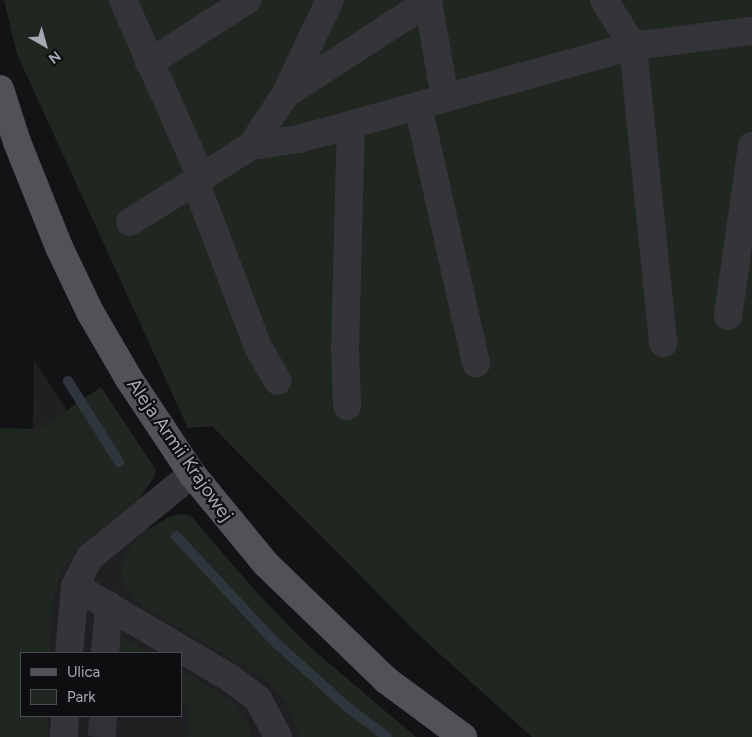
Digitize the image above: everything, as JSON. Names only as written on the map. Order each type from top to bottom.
[{"type":"main road","name":"Aleja Armii Krajowej","points":[[0,89],[17,142],[59,247],[90,312],[129,379],[192,474],[266,564],[386,680],[460,736]]},
{"type":"lane","points":[[123,0],[198,179],[258,347],[278,381]]},
{"type":"lane","points":[[149,63],[247,0]]},
{"type":"lane","points":[[251,146],[285,95],[330,0]]},
{"type":"lane","points":[[285,95],[414,11],[426,0]]},
{"type":"lane","points":[[426,0],[445,98]]},
{"type":"lane","points":[[604,0],[633,46],[663,343]]},
{"type":"lane","points":[[130,222],[251,146],[299,139],[633,46],[752,31]]},
{"type":"lane","points":[[418,106],[476,364]]},
{"type":"lane","points":[[347,406],[345,336],[351,125]]},
{"type":"lane","points":[[728,316],[752,146]]},
{"type":"lane","points":[[69,652],[75,586],[90,557],[192,474]]},
{"type":"lane","points":[[75,586],[230,678],[258,699],[278,737]]},
{"type":"lane","points":[[105,652],[109,605]]},
{"type":"lane","points":[[64,737],[65,717]]},
{"type":"shaded area","points":[[34,360],[118,488],[173,560],[355,737],[27,737],[28,717],[182,717],[182,652],[29,652]]},
{"type":"green space","points":[[4,0],[752,0],[752,737],[532,737],[420,636],[212,426],[188,428],[17,54]]},
{"type":"green space","points":[[101,387],[156,470],[154,477],[139,499],[78,547],[61,572],[52,603],[50,652],[20,652],[20,717],[48,717],[47,737],[0,737],[0,428],[39,429]]},
{"type":"green space","points":[[181,514],[190,515],[258,594],[312,649],[416,737],[299,737],[287,703],[268,681],[134,601],[121,579],[124,555],[140,535],[168,517]]},
{"type":"green space","points":[[126,639],[149,652],[114,652],[117,640]]},
{"type":"green space","points":[[182,671],[232,701],[247,721],[252,737],[187,737],[188,705],[182,705]]},
{"type":"waterway","points":[[68,381],[119,462]]},
{"type":"waterway","points":[[176,536],[275,642],[346,706],[387,737]]},
{"type":"tunnel","points":[[102,737],[103,717]]}]
